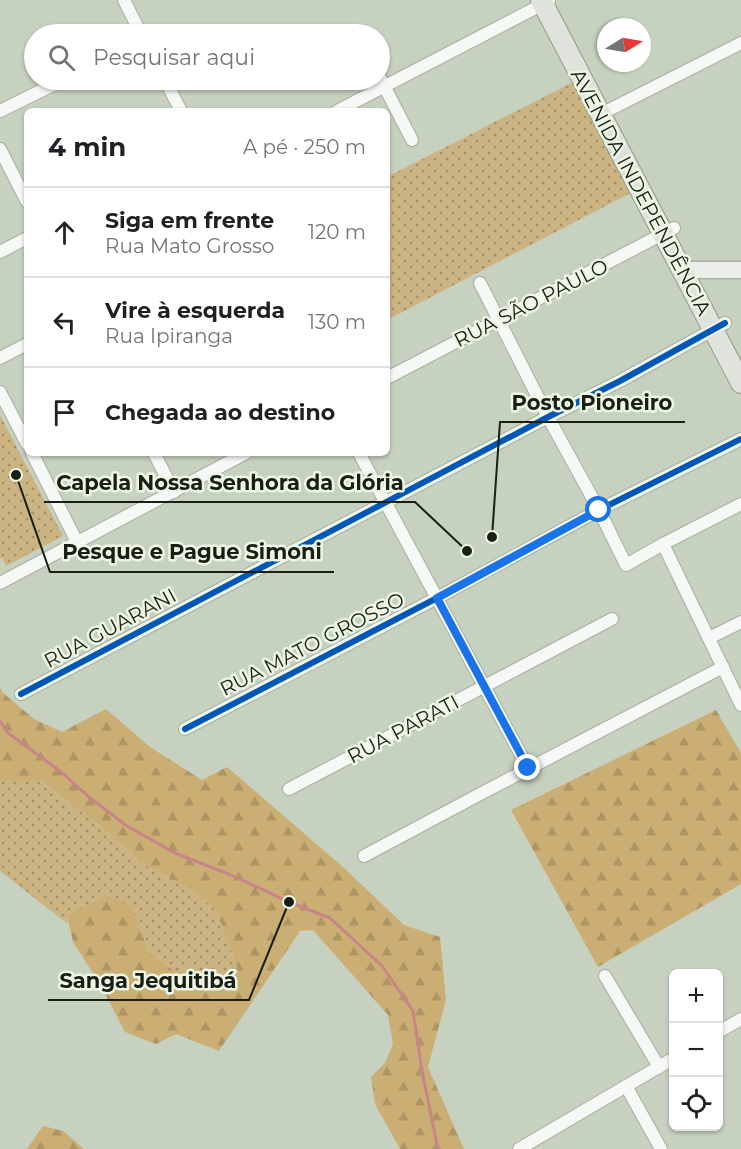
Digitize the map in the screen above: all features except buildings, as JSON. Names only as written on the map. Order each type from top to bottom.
[{"type":"main road","name":"AVENIDA INDEPENDÊNCIA","points":[[548,1],[719,326],[741,383]]},
{"type":"main road","name":"AVENIDA INDEPENDÊNCIA","points":[[719,326],[741,354]]},
{"type":"street","points":[[124,0],[136,24]]},
{"type":"street","points":[[390,79],[548,1]]},
{"type":"street","points":[[606,111],[741,43]]},
{"type":"street","points":[[0,111],[43,90]]},
{"type":"street","points":[[170,90],[179,108]]},
{"type":"street","points":[[342,108],[371,90]]},
{"type":"street","points":[[386,90],[412,140]]},
{"type":"street","points":[[0,149],[24,196]]},
{"type":"street","name":"RUA SÃO PAULO","points":[[390,376],[669,231]]},
{"type":"street","points":[[0,252],[24,240]]},
{"type":"street","points":[[690,270],[741,270]]},
{"type":"street","points":[[480,283],[626,564],[741,504]]},
{"type":"street","name":"RUA GUARANI","points":[[21,694],[620,381],[719,326]]},
{"type":"street","points":[[0,358],[24,346]]},
{"type":"street","points":[[0,392],[24,438]]},
{"type":"street","name":"RUA MATO GROSSO","points":[[185,729],[437,598],[599,510],[741,439]]},
{"type":"street","points":[[34,456],[78,542]]},
{"type":"street","points":[[156,456],[174,492]]},
{"type":"street","points":[[0,583],[240,456]]},
{"type":"street","points":[[361,456],[528,768]]},
{"type":"street","points":[[663,544],[741,705]]},
{"type":"street","name":"RUA PARATI","points":[[289,789],[612,619]]},
{"type":"street","points":[[709,638],[741,622]]},
{"type":"street","points":[[364,856],[723,667]]},
{"type":"street","points":[[605,976],[658,1067]]},
{"type":"street","points":[[723,1029],[741,1019]]},
{"type":"street","points":[[519,1149],[669,1061]]},
{"type":"street","points":[[626,1086],[661,1149]]},
{"type":"shaded area","points":[[581,78],[640,188],[390,318],[390,175]]},
{"type":"shaded area","points":[[0,415],[63,536],[6,566],[2,558],[0,559]]},
{"type":"shaded area","points":[[0,781],[39,781],[98,824],[145,865],[189,888],[216,910],[238,970],[226,985],[186,980],[149,952],[132,907],[67,916],[68,924],[0,871]]},
{"type":"green space","points":[[0,686],[2,692],[34,719],[62,732],[106,709],[150,747],[202,780],[227,767],[344,868],[404,925],[440,937],[446,1000],[428,1067],[464,1149],[400,1149],[375,1104],[371,1077],[385,1063],[393,1044],[388,1015],[313,930],[300,931],[219,1051],[176,1034],[156,1044],[125,1032],[100,984],[73,942],[67,916],[106,895],[132,907],[149,952],[186,980],[226,985],[238,970],[216,910],[189,888],[145,865],[98,824],[40,781],[0,781]]},
{"type":"green space","points":[[716,710],[741,753],[741,884],[598,967],[511,810]]},
{"type":"green space","points":[[43,1126],[63,1131],[84,1149],[27,1149]]},
{"type":"waterway","points":[[0,721],[8,733],[60,771],[127,826],[175,853],[330,918],[382,966],[413,1011],[438,1149]]},
{"type":"cycle path","points":[[21,694],[620,381],[725,323]]},
{"type":"cycle path","points":[[185,729],[437,598],[599,510],[741,439]]},
{"type":"place","name":"Pesque e Pague Simoni","points":[[16,475]]},
{"type":"place","name":"Posto Pioneiro","points":[[492,537]]},
{"type":"place","name":"Capela Nossa Senhora da Glória","points":[[467,551]]},
{"type":"place","name":"Sanga Jequitibá","points":[[289,902]]},
{"type":"route","points":[[528,768],[437,598],[599,510]]}]
